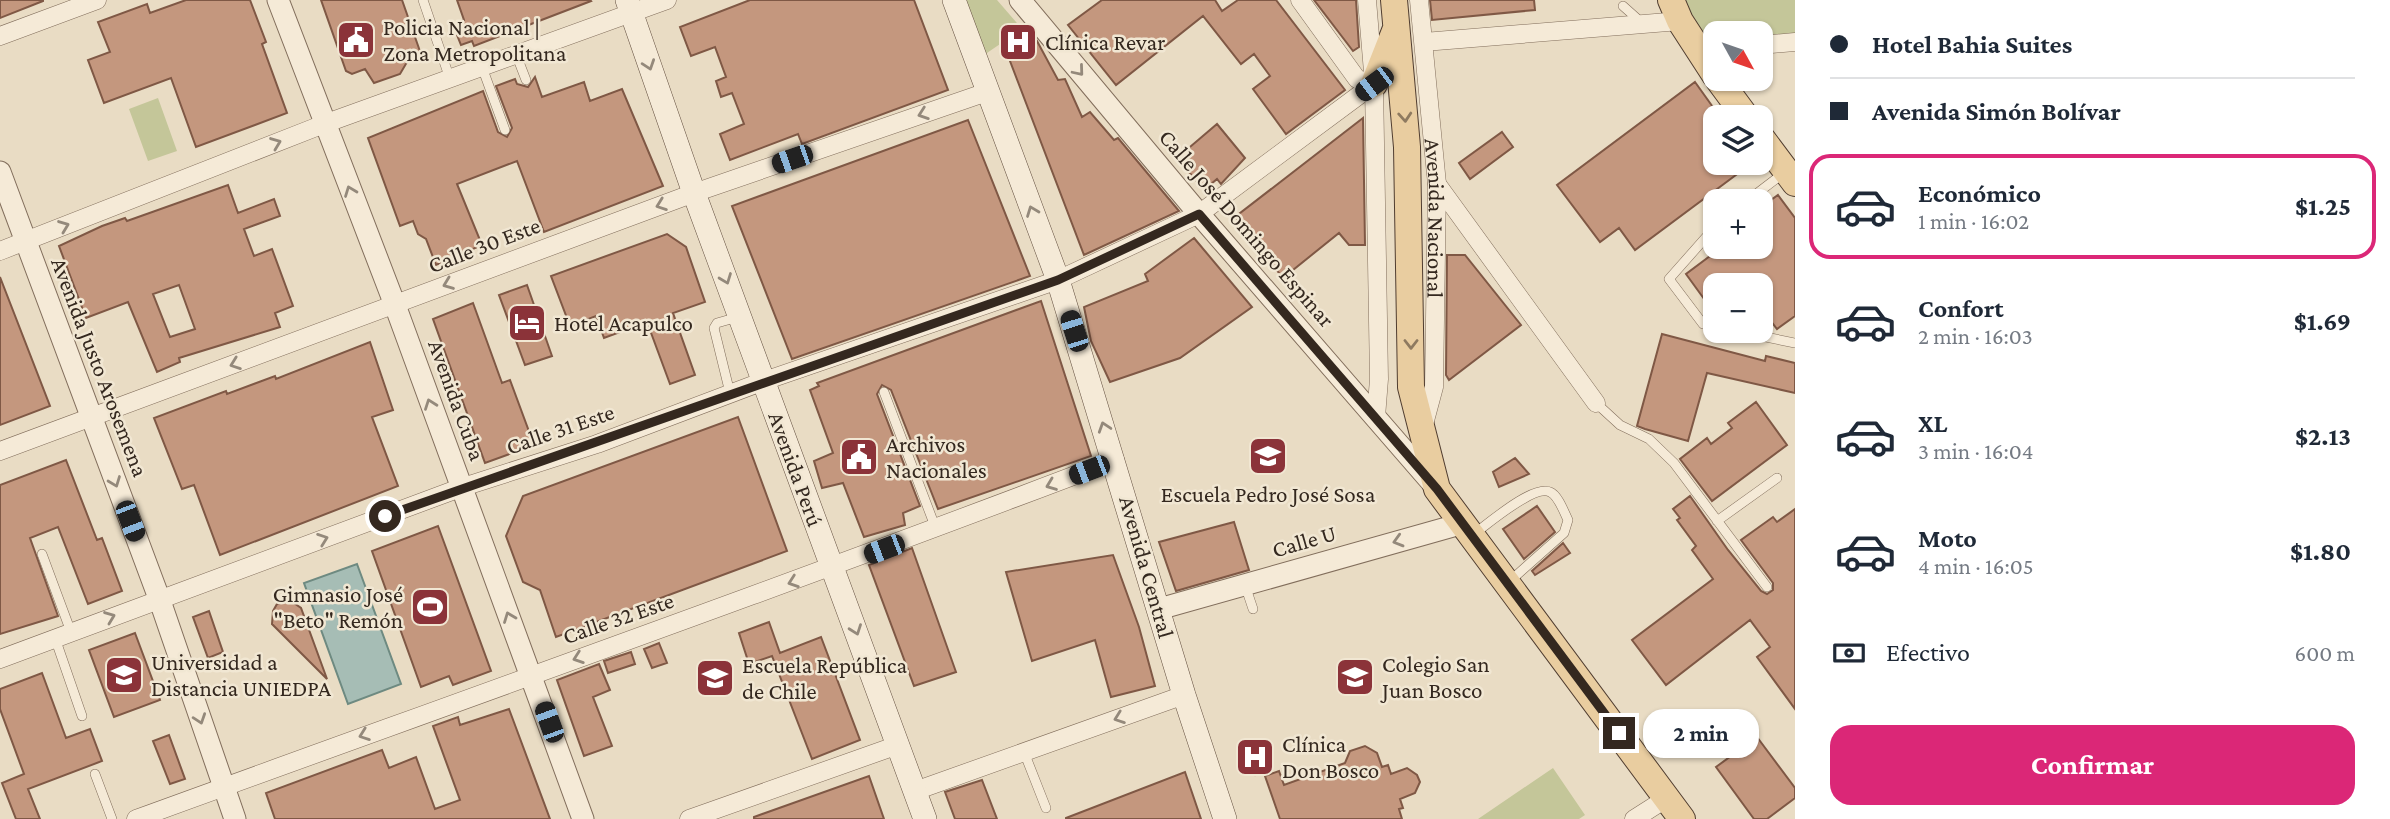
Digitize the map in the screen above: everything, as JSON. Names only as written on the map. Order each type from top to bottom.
[{"type":"main road","name":"Avenida Central","points":[[954,0],[1058,280],[1115,460],[1184,695],[1225,819]]},
{"type":"main road","points":[[1374,84],[1397,26],[1383,0]]},
{"type":"main road","name":"Avenida Nacional","points":[[1394,0],[1408,160],[1411,387],[1421,435],[1437,489],[1674,808]]},
{"type":"main road","name":"Avenida Perú","points":[[629,6],[694,193],[925,819]]},
{"type":"main road","points":[[1676,10],[1703,44]]},
{"type":"main road","points":[[1773,153],[1791,177]]},
{"type":"street","points":[[0,36],[97,0]]},
{"type":"street","name":"Avenida Cuba","points":[[278,0],[395,304],[583,819]]},
{"type":"street","points":[[0,251],[324,124],[516,54],[629,6],[667,0]]},
{"type":"street","name":"Calle José Domingo Espinar","points":[[1020,0],[1199,214],[1437,489]]},
{"type":"street","points":[[1300,0],[1357,79],[1374,84]]},
{"type":"street","points":[[1367,0],[1374,84],[1379,379],[1376,417]]},
{"type":"street","name":"Avenida Nacional","points":[[1419,0],[1437,184],[1434,387],[1421,435]]},
{"type":"street","points":[[1424,42],[1643,24],[1676,10]]},
{"type":"street","points":[[1773,43],[1795,42]]},
{"type":"street","name":"Calle 31 Este","points":[[0,659],[460,488],[597,444],[730,393],[1058,280],[1199,214],[1374,84]]},
{"type":"street","name":"Calle 30 Este","points":[[0,452],[694,193],[987,92]]},
{"type":"street","name":"Avenida Justo Arosemena","points":[[0,172],[159,598],[235,819]]},
{"type":"street","points":[[1437,184],[1597,403]]},
{"type":"street","name":"Calle 32 Este","points":[[136,819],[531,674],[833,568],[1115,460]]},
{"type":"street","name":"Calle U","points":[[1159,609],[1468,528]]},
{"type":"street","points":[[915,791],[1184,695]]},
{"type":"street","points":[[689,819],[898,745]]},
{"type":"street","points":[[1634,819],[1674,808]]},
{"type":"lane","points":[[423,0],[450,79]]},
{"type":"lane","points":[[1623,6],[1643,24]]},
{"type":"lane","points":[[516,54],[526,80]]},
{"type":"lane","points":[[482,67],[505,130]]},
{"type":"lane","points":[[1768,189],[1791,177]]},
{"type":"lane","points":[[1703,241],[1669,279],[1703,324]]},
{"type":"lane","points":[[730,393],[714,328],[717,323],[740,316]]},
{"type":"lane","points":[[1773,339],[1795,343]]},
{"type":"lane","points":[[884,392],[936,529]]},
{"type":"lane","points":[[1597,403],[1620,425],[1648,439],[1674,463],[1767,587]]},
{"type":"lane","points":[[1717,521],[1777,478]]},
{"type":"lane","points":[[1468,528],[1535,491],[1549,491],[1554,495],[1568,520],[1564,533],[1508,583]]},
{"type":"lane","points":[[42,554],[82,716]]},
{"type":"lane","points":[[1245,585],[1253,609]]},
{"type":"lane","points":[[1024,752],[1046,808]]},
{"type":"lane","points":[[95,774],[112,819]]},
{"type":"green space","points":[[961,0],[997,0],[1022,29],[984,55]]},
{"type":"green space","points":[[1671,0],[1795,0],[1795,42],[1773,44],[1773,21],[1703,21],[1703,48],[1697,48]]},
{"type":"green space","points":[[158,98],[177,151],[148,161],[129,109]]},
{"type":"green space","points":[[1553,768],[1585,815],[1579,819],[1478,819]]},
{"type":"water","points":[[357,564],[401,684],[348,704],[304,583]]},
{"type":"building","points":[[0,0],[43,0],[43,1],[0,18]]},
{"type":"building","points":[[186,0],[250,0],[266,42],[262,44],[287,113],[196,147],[171,78],[104,103],[88,60],[110,52],[98,22],[147,4],[150,13]]},
{"type":"building","name":"Policia Nacional | Zona Metropolitana","points":[[321,0],[402,0],[422,57],[407,62],[400,74],[374,83],[365,69],[352,74],[346,71]]},
{"type":"building","points":[[457,0],[591,1],[474,46],[472,41],[461,45],[453,25],[464,20]]},
{"type":"building","points":[[750,0],[914,0],[948,90],[802,144],[798,134],[730,160],[720,134],[744,124],[732,93],[721,97],[716,81],[726,77],[715,47],[691,56],[680,27]]},
{"type":"building","points":[[1102,0],[1215,0],[1222,11],[1238,0],[1276,0],[1345,90],[1286,134],[1253,89],[1270,76],[1254,54],[1241,64],[1203,16],[1116,85],[1068,25]]},
{"type":"building","points":[[1314,0],[1356,0],[1359,47],[1353,51]]},
{"type":"building","points":[[1430,0],[1534,0],[1535,10],[1432,20]]},
{"type":"building","points":[[1022,29],[1024,50],[1037,41],[1058,80],[1065,79],[1082,117],[1090,112],[1114,140],[1118,138],[1179,211],[1084,255],[1010,61],[1009,38]]},
{"type":"building","points":[[535,77],[542,97],[584,82],[590,101],[622,89],[663,186],[544,232],[517,161],[457,184],[482,245],[436,265],[426,239],[418,234],[413,221],[400,226],[368,138],[483,91],[498,132],[507,137],[512,128],[496,86],[515,79],[517,84],[528,87]]},
{"type":"building","points":[[1695,82],[1711,105],[1703,105],[1703,175],[1736,175],[1717,189],[1703,189],[1703,199],[1635,250],[1619,228],[1600,242],[1557,185]]},
{"type":"building","points":[[1363,118],[1365,245],[1349,245],[1339,233],[1283,278],[1235,217]]},
{"type":"building","points":[[968,120],[1030,276],[792,359],[732,206]]},
{"type":"building","points":[[1217,124],[1245,158],[1221,184],[1217,179],[1204,190],[1177,158]]},
{"type":"building","points":[[1502,132],[1513,147],[1470,179],[1459,163]]},
{"type":"building","points":[[228,185],[238,213],[274,199],[280,216],[244,229],[254,256],[272,249],[293,306],[275,313],[280,327],[179,358],[180,362],[157,372],[128,302],[86,318],[59,246],[102,226],[125,218],[127,221]],"holes":[[[179,285],[195,329],[170,337],[153,294]]]},
{"type":"building","points":[[1778,195],[1795,218],[1795,316],[1777,329],[1773,324],[1773,273],[1703,273],[1703,297],[1686,274],[1706,259],[1773,259],[1773,199]]},
{"type":"building","points":[[667,234],[686,247],[705,302],[673,313],[695,375],[670,384],[647,322],[604,338],[596,316],[570,326],[551,276]]},
{"type":"building","points":[[1194,238],[1252,307],[1180,358],[1110,382],[1091,341],[1084,307],[1148,281],[1145,274]]},
{"type":"building","points":[[1447,255],[1465,255],[1521,325],[1449,380],[1446,375]]},
{"type":"building","points":[[0,277],[50,406],[0,425]]},
{"type":"building","points":[[527,285],[552,356],[525,365],[499,295]]},
{"type":"building","points":[[1041,301],[1091,456],[938,509],[891,390],[882,385],[877,394],[920,506],[903,513],[905,525],[864,537],[843,483],[822,488],[814,461],[833,453],[810,390],[819,386],[817,383]]},
{"type":"building","points":[[473,303],[502,383],[510,380],[534,445],[485,463],[433,319]]},
{"type":"building","points":[[1662,334],[1765,361],[1766,356],[1795,363],[1795,393],[1707,373],[1688,441],[1637,426]]},
{"type":"building","points":[[370,342],[393,410],[372,417],[398,486],[220,555],[194,485],[182,489],[154,418],[226,391],[227,394],[275,376],[276,379]]},
{"type":"building","points":[[1756,402],[1787,445],[1712,501],[1680,459],[1707,438],[1711,444],[1732,428],[1728,423]]},
{"type":"building","points":[[738,417],[787,551],[556,637],[540,590],[523,582],[506,536],[523,496]]},
{"type":"building","points":[[1515,458],[1529,474],[1499,487],[1493,472]]},
{"type":"building","points":[[66,460],[97,540],[102,538],[122,591],[88,604],[58,527],[30,538],[58,616],[0,634],[0,485]]},
{"type":"building","points":[[1690,496],[1728,550],[1761,591],[1767,594],[1773,590],[1773,583],[1741,540],[1773,517],[1777,522],[1795,509],[1795,709],[1757,657],[1770,647],[1750,620],[1666,685],[1632,640],[1713,579],[1692,550],[1696,546],[1677,520],[1680,518],[1673,509]]},
{"type":"building","points":[[1537,506],[1555,532],[1524,559],[1503,529]]},
{"type":"building","points":[[1234,522],[1249,570],[1176,591],[1159,542]]},
{"type":"building","name":"Gimnasio José \"Beto\" Remón","points":[[438,526],[491,671],[453,685],[449,676],[421,687],[372,551]]},
{"type":"building","points":[[1563,543],[1570,553],[1535,575],[1532,571]]},
{"type":"building","points":[[912,548],[956,672],[914,686],[869,565]]},
{"type":"building","points":[[1113,555],[1139,627],[1155,686],[1111,697],[1095,640],[1032,661],[1006,572]]},
{"type":"building","points":[[291,601],[301,608],[327,679],[272,624],[273,611],[277,604]]},
{"type":"building","points":[[209,611],[223,652],[208,658],[193,617]]},
{"type":"building","points":[[769,622],[780,653],[821,637],[860,740],[812,759],[772,656],[749,664],[739,633]]},
{"type":"building","name":"Universidad a Distancia UNIEDPA","points":[[135,633],[160,700],[114,717],[89,650]]},
{"type":"building","points":[[659,643],[667,663],[652,668],[644,649]]},
{"type":"building","points":[[631,652],[635,664],[608,673],[604,661]]},
{"type":"building","points":[[599,664],[610,690],[593,697],[612,746],[584,756],[557,680]]},
{"type":"building","points":[[42,673],[66,738],[90,729],[102,761],[28,789],[40,819],[16,819],[2,783],[24,774],[0,709],[0,689]]},
{"type":"building","points":[[509,709],[550,819],[275,819],[266,793],[382,750],[389,768],[416,757],[435,809],[460,800],[433,726],[458,717],[460,725]]},
{"type":"building","points":[[169,735],[185,779],[170,784],[153,741]]},
{"type":"building","points":[[1757,737],[1795,788],[1795,798],[1767,819],[1754,819],[1716,767]]},
{"type":"building","name":"Clínica Don Bosco","points":[[1266,743],[1271,765],[1255,775],[1244,769],[1239,749]]},
{"type":"building","points":[[1365,746],[1377,753],[1382,767],[1388,765],[1391,774],[1407,768],[1417,775],[1420,782],[1415,793],[1400,799],[1402,819],[1280,819],[1265,776],[1279,771],[1284,785],[1345,763],[1350,751]]},
{"type":"building","points":[[1185,772],[1201,819],[1066,819],[1066,818]]},
{"type":"building","points":[[869,776],[884,819],[754,819],[754,817]]},
{"type":"building","points":[[982,780],[997,819],[955,819],[945,792]]},
{"type":"place","name":"Policia Nacional | Zona Metropolitana","points":[[356,40]]},
{"type":"place","name":"Clínica Revar","points":[[1018,42]]},
{"type":"place","name":"Hotel Acapulco","points":[[527,323]]},
{"type":"place","name":"Escuela Pedro José Sosa","points":[[1268,456]]},
{"type":"place","name":"Archivos Nacionales","points":[[859,457]]},
{"type":"place","name":"Gimnasio José \"Beto\" Remón","points":[[430,607]]},
{"type":"place","name":"Universidad a Distancia UNIEDPA","points":[[124,675]]},
{"type":"place","name":"Colegio San Juan Bosco","points":[[1355,677]]},
{"type":"place","name":"Escuela República de Chile","points":[[715,678]]},
{"type":"place","name":"Clínica Don Bosco","points":[[1255,757]]},
{"type":"route","points":[[385,516],[460,488],[597,444],[764,381],[1058,280],[1199,214],[1437,489],[1619,733]]}]
